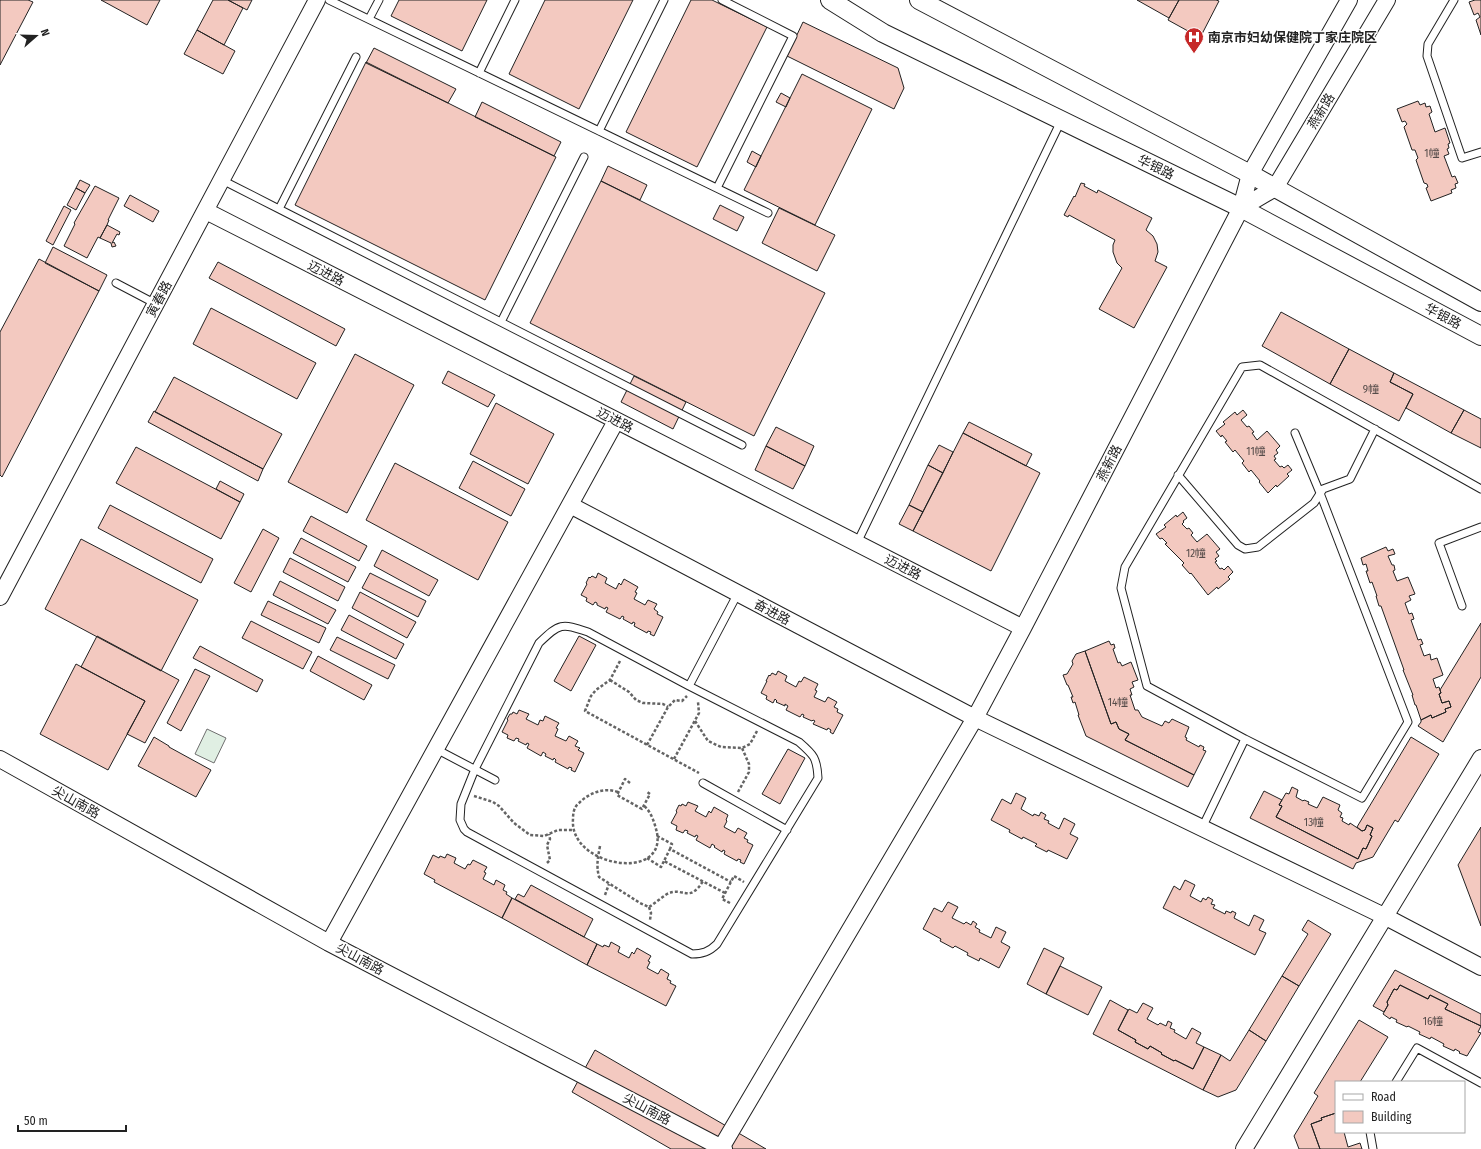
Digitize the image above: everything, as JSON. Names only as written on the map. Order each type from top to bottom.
[{"type":"main road","name":"华银路","points":[[830,0],[883,33],[1241,208],[1481,336]]},
{"type":"main road","points":[[919,0],[1250,174],[1481,302]]},
{"type":"street","name":"寅春路","points":[[0,597],[317,0]]},
{"type":"street","name":"燕新路","points":[[723,1148],[975,718],[1241,208],[1250,174],[1349,0]]},
{"type":"street","name":"燕新路","points":[[1241,208],[1275,188],[1387,0]]},
{"type":"street","name":"迈进路","points":[[206,211],[1023,628]]},
{"type":"street","points":[[328,943],[616,421]]},
{"type":"street","name":"奋进路","points":[[570,505],[975,718],[1386,917],[1481,967]]},
{"type":"street","points":[[1244,1149],[1481,758]]},
{"type":"street","name":"尖山南路","points":[[0,759],[328,943],[723,1148]]},
{"type":"lane","points":[[330,0],[768,213]]},
{"type":"lane","points":[[370,19],[379,0]]},
{"type":"lane","points":[[479,73],[515,0]]},
{"type":"lane","points":[[599,131],[664,0]]},
{"type":"lane","points":[[717,188],[793,36],[722,0]]},
{"type":"lane","points":[[1454,0],[1428,44],[1427,56],[1462,158],[1481,152]]},
{"type":"lane","points":[[280,209],[356,56]]},
{"type":"lane","points":[[857,543],[1062,120]]},
{"type":"lane","points":[[501,322],[584,157]]},
{"type":"lane","points":[[222,180],[742,445]]},
{"type":"lane","points":[[116,283],[156,304]]},
{"type":"lane","points":[[1295,433],[1320,493],[1408,722],[1362,798],[1245,739],[1147,686],[1121,588],[1125,567],[1242,366],[1260,365],[1481,489]]},
{"type":"lane","points":[[1178,476],[1238,545],[1245,549],[1258,547],[1314,503],[1323,489],[1350,479],[1375,429]]},
{"type":"lane","points":[[1462,606],[1439,543],[1481,527]]},
{"type":"lane","points":[[689,686],[738,593]]},
{"type":"lane","points":[[561,625],[570,626],[588,632],[689,686],[798,742],[811,752],[818,763],[818,778],[787,830],[717,944],[703,954],[692,954],[541,872],[464,829],[460,820],[461,804],[475,769],[539,643],[561,625]]},
{"type":"lane","points":[[1202,828],[1245,739]]},
{"type":"lane","points":[[435,749],[495,780]]},
{"type":"lane","points":[[704,780],[787,830]]},
{"type":"lane","points":[[1397,1081],[1417,1048],[1481,1083]]},
{"type":"lane","points":[[1370,1133],[1373,1149]]},
{"type":"path","points":[[624,652],[610,680],[596,690],[591,696],[585,711],[674,759],[704,780]]},
{"type":"path","points":[[610,680],[629,692],[636,700],[663,704],[668,707]]},
{"type":"path","points":[[647,745],[668,707],[675,700],[682,701],[687,696],[689,686]]},
{"type":"path","points":[[674,759],[699,713],[698,702],[703,693]]},
{"type":"path","points":[[695,721],[708,741],[713,744],[730,748],[742,748],[750,744],[761,723]]},
{"type":"path","points":[[737,794],[749,772],[749,764],[742,748]]},
{"type":"path","points":[[630,783],[625,779],[617,795],[642,809],[650,794],[646,791]]},
{"type":"path","points":[[618,792],[614,790],[603,791],[585,797],[576,806],[573,817],[573,830],[581,844],[590,852],[609,862],[635,862],[647,858],[654,851],[657,844],[657,836],[655,824],[647,808],[644,806]]},
{"type":"path","points":[[466,792],[500,806],[514,823],[530,835],[536,836],[549,834],[558,830],[573,830]]},
{"type":"path","points":[[541,872],[550,860],[547,845],[550,839],[549,834]]},
{"type":"path","points":[[647,858],[661,866],[670,849],[672,844],[657,836]]},
{"type":"path","points":[[600,846],[597,869],[599,877],[640,903],[649,907],[668,894],[675,892],[693,893],[703,882]]},
{"type":"path","points":[[670,849],[731,882]]},
{"type":"path","points":[[664,861],[725,893]]},
{"type":"path","points":[[739,909],[722,899],[734,876],[752,886]]},
{"type":"green space","points":[[207,729],[226,738],[214,763],[195,754]]},
{"type":"building","points":[[0,0],[28,0],[33,2],[0,65]]},
{"type":"building","points":[[101,0],[160,0],[147,25]]},
{"type":"building","points":[[213,0],[228,0],[243,8],[224,45],[197,30]]},
{"type":"building","points":[[228,0],[252,0],[247,10]]},
{"type":"building","points":[[399,0],[487,0],[462,51],[391,16]]},
{"type":"building","points":[[545,0],[633,0],[579,109],[509,74]]},
{"type":"building","points":[[691,0],[712,0],[767,27],[697,167],[626,132]]},
{"type":"building","points":[[1137,0],[1179,0],[1169,18]]},
{"type":"building","points":[[1179,0],[1219,1],[1202,34],[1197,36],[1168,20]]},
{"type":"building","points":[[1481,0],[1481,35],[1476,20],[1480,17],[1478,13],[1474,15],[1469,2]]},
{"type":"building","points":[[803,22],[898,68],[904,88],[894,109],[787,56]]},
{"type":"building","points":[[197,30],[235,51],[223,74],[184,54]]},
{"type":"building","points":[[374,48],[456,89],[448,103],[366,63]]},
{"type":"building","points":[[366,62],[556,157],[485,300],[295,205]]},
{"type":"building","points":[[802,74],[872,109],[815,225],[744,190]]},
{"type":"building","points":[[781,93],[790,98],[786,107],[776,102]]},
{"type":"building","points":[[1418,101],[1420,105],[1425,103],[1426,107],[1430,106],[1432,112],[1429,114],[1435,132],[1445,128],[1450,143],[1448,144],[1449,148],[1447,149],[1449,154],[1444,156],[1452,177],[1455,176],[1458,183],[1455,184],[1456,188],[1451,190],[1452,193],[1431,201],[1426,188],[1428,187],[1427,184],[1424,183],[1416,160],[1418,158],[1415,150],[1412,150],[1404,127],[1407,124],[1405,121],[1402,122],[1397,109]]},
{"type":"building","points":[[482,102],[561,142],[554,156],[475,117]]},
{"type":"building","points":[[752,151],[761,156],[756,167],[747,162]]},
{"type":"building","points":[[608,166],[647,185],[640,200],[601,181]]},
{"type":"building","points":[[80,180],[90,185],[85,193],[76,188]]},
{"type":"building","points":[[601,181],[825,293],[754,436],[530,323]]},
{"type":"building","points":[[1081,183],[1085,184],[1084,186],[1097,193],[1098,190],[1152,218],[1146,230],[1153,236],[1157,244],[1158,252],[1155,261],[1167,267],[1134,328],[1099,309],[1122,268],[1117,263],[1113,252],[1115,240],[1069,215],[1068,217],[1064,215],[1074,196],[1075,197]]},
{"type":"building","points":[[95,186],[119,198],[107,225],[100,238],[98,237],[87,258],[64,246],[75,224],[74,223]]},
{"type":"building","points":[[76,188],[85,193],[76,210],[67,205]]},
{"type":"building","points":[[130,195],[159,211],[153,222],[124,206]]},
{"type":"building","points":[[720,205],[744,217],[737,231],[713,219]]},
{"type":"building","points":[[64,206],[71,210],[53,245],[46,241]]},
{"type":"building","points":[[779,208],[835,235],[817,271],[762,243]]},
{"type":"building","points":[[107,225],[120,232],[119,235],[117,234],[112,243],[114,242],[116,246],[112,247],[111,243],[100,238]]},
{"type":"building","points":[[53,247],[107,275],[99,291],[45,263]]},
{"type":"building","points":[[39,259],[99,291],[2,477],[0,475],[0,332]]},
{"type":"building","points":[[218,262],[345,329],[336,346],[209,278]]},
{"type":"building","points":[[211,308],[316,363],[297,399],[193,344]]},
{"type":"building","points":[[1281,312],[1349,349],[1330,384],[1262,346]]},
{"type":"building","points":[[1349,349],[1394,373],[1390,382],[1413,394],[1399,421],[1330,384]]},
{"type":"building","points":[[355,354],[414,385],[347,513],[288,482]]},
{"type":"building","points":[[448,371],[495,395],[488,407],[442,383]]},
{"type":"building","points":[[1394,373],[1464,410],[1451,433],[1406,408],[1413,394],[1390,382]]},
{"type":"building","points":[[634,376],[686,402],[673,429],[621,402]]},
{"type":"building","points":[[174,377],[282,434],[263,469],[155,412]]},
{"type":"building","points":[[496,403],[554,434],[528,484],[470,454]]},
{"type":"building","points":[[1243,410],[1247,415],[1241,420],[1254,432],[1252,433],[1257,440],[1267,431],[1280,446],[1276,450],[1278,453],[1274,456],[1276,459],[1274,460],[1280,467],[1282,466],[1284,468],[1288,465],[1292,470],[1287,474],[1289,476],[1268,493],[1251,470],[1249,472],[1242,463],[1244,461],[1235,450],[1233,452],[1225,442],[1227,441],[1216,431],[1225,424],[1223,422],[1235,412],[1237,415]]},
{"type":"building","points":[[1464,410],[1481,419],[1481,448],[1451,433]]},
{"type":"building","points":[[154,411],[263,469],[258,481],[148,422]]},
{"type":"building","points":[[969,422],[1032,454],[1026,466],[963,433]]},
{"type":"building","points":[[776,427],[814,446],[805,466],[766,446]]},
{"type":"building","points":[[963,433],[1040,473],[991,571],[913,531]]},
{"type":"building","points":[[939,445],[953,452],[943,473],[928,465]]},
{"type":"building","points":[[766,446],[805,466],[793,489],[755,470]]},
{"type":"building","points":[[136,447],[240,502],[221,539],[116,483]]},
{"type":"building","points":[[473,461],[525,489],[511,516],[459,488]]},
{"type":"building","points":[[395,463],[508,522],[478,580],[366,520]]},
{"type":"building","points":[[928,465],[943,473],[923,512],[909,505]]},
{"type":"building","points":[[220,481],[244,494],[240,502],[216,489]]},
{"type":"building","points":[[110,505],[213,559],[201,583],[98,528]]},
{"type":"building","points":[[909,505],[923,512],[913,531],[899,524]]},
{"type":"building","points":[[1183,512],[1187,518],[1182,524],[1187,529],[1189,528],[1193,533],[1191,535],[1197,542],[1207,534],[1220,549],[1216,552],[1219,556],[1215,559],[1217,561],[1215,562],[1220,569],[1222,568],[1224,570],[1228,566],[1233,572],[1228,577],[1230,579],[1208,595],[1191,573],[1190,574],[1182,565],[1184,563],[1165,544],[1167,543],[1162,538],[1160,539],[1156,534],[1166,527],[1164,525],[1176,515],[1177,517]]},
{"type":"building","points":[[311,516],[367,546],[359,561],[303,531]]},
{"type":"building","points":[[263,529],[279,538],[251,592],[234,583]]},
{"type":"building","points":[[301,538],[356,567],[348,582],[293,553]]},
{"type":"building","points":[[81,539],[198,600],[161,671],[45,609]]},
{"type":"building","points":[[1386,547],[1388,551],[1393,549],[1395,554],[1388,556],[1392,565],[1394,565],[1395,570],[1393,571],[1397,581],[1408,577],[1415,594],[1409,596],[1411,600],[1405,603],[1409,614],[1412,613],[1414,619],[1411,620],[1418,640],[1421,639],[1423,644],[1420,645],[1424,656],[1430,654],[1431,660],[1437,658],[1443,675],[1433,679],[1436,688],[1439,687],[1441,693],[1439,694],[1442,703],[1449,701],[1451,707],[1445,709],[1446,712],[1432,718],[1431,715],[1421,720],[1381,606],[1379,606],[1372,582],[1370,583],[1366,571],[1368,571],[1366,564],[1363,565],[1361,558]]},
{"type":"building","points":[[382,550],[438,580],[429,596],[374,566]]},
{"type":"building","points":[[290,558],[345,587],[338,601],[283,572]]},
{"type":"building","points":[[370,573],[426,601],[418,617],[362,588]]},
{"type":"building","points":[[598,573],[607,578],[605,583],[616,589],[619,583],[621,585],[624,579],[638,587],[635,592],[637,593],[634,599],[645,605],[648,600],[657,604],[654,609],[658,612],[657,614],[663,617],[654,636],[650,634],[651,632],[648,631],[647,633],[634,626],[635,623],[633,622],[632,624],[623,619],[624,617],[622,616],[620,619],[606,612],[608,608],[606,607],[605,609],[597,605],[595,602],[593,605],[586,601],[587,598],[581,595],[587,584],[586,583],[589,577],[590,578],[592,576],[596,578]]},
{"type":"building","points":[[280,581],[336,610],[328,624],[273,595]]},
{"type":"building","points":[[360,592],[416,622],[407,638],[352,608]]},
{"type":"building","points":[[268,601],[326,628],[319,643],[261,615]]},
{"type":"building","points":[[349,615],[404,644],[396,659],[341,630]]},
{"type":"building","points":[[251,621],[312,652],[303,669],[242,638]]},
{"type":"building","points":[[1481,623],[1481,677],[1443,742],[1418,726],[1421,720],[1431,715],[1432,718],[1446,712],[1445,709],[1451,707],[1449,701],[1442,703],[1439,694],[1441,693],[1440,690]]},
{"type":"building","points":[[97,636],[179,680],[145,743],[127,734],[145,701],[81,667]]},
{"type":"building","points":[[579,636],[596,645],[571,691],[554,681]]},
{"type":"building","points":[[337,637],[395,665],[388,679],[330,650]]},
{"type":"building","points":[[1109,641],[1111,645],[1114,644],[1115,648],[1113,649],[1118,663],[1120,662],[1122,666],[1131,662],[1138,680],[1132,682],[1134,687],[1130,689],[1132,695],[1130,695],[1135,710],[1138,710],[1142,717],[1162,726],[1165,721],[1169,723],[1172,719],[1189,727],[1185,737],[1187,738],[1186,740],[1199,747],[1200,745],[1204,747],[1203,750],[1206,751],[1194,775],[1125,740],[1129,734],[1119,729],[1116,722],[1111,724],[1085,651]]},
{"type":"building","points":[[200,646],[263,680],[257,692],[193,658]]},
{"type":"building","points":[[1085,651],[1111,724],[1116,722],[1119,729],[1129,734],[1125,740],[1194,775],[1188,787],[1086,736],[1075,702],[1073,703],[1071,697],[1073,697],[1063,675],[1067,674],[1073,664],[1072,661],[1076,654]]},
{"type":"building","points":[[318,656],[372,685],[364,700],[310,671]]},
{"type":"building","points":[[76,664],[145,701],[108,770],[40,734]]},
{"type":"building","points":[[195,669],[210,676],[181,731],[167,723]]},
{"type":"building","points":[[778,671],[787,676],[785,681],[796,687],[799,681],[801,682],[804,677],[818,684],[814,697],[825,702],[828,697],[837,702],[834,707],[838,709],[837,712],[843,715],[833,734],[828,728],[827,730],[813,724],[815,721],[803,717],[804,715],[802,714],[800,717],[786,710],[788,706],[785,704],[785,706],[776,702],[777,701],[775,699],[773,703],[766,699],[767,696],[761,693],[766,681],[769,675],[770,676],[772,673],[776,675]]},
{"type":"building","points":[[519,710],[529,714],[526,719],[538,725],[540,720],[543,721],[545,716],[559,723],[556,728],[558,729],[555,736],[566,741],[569,736],[578,741],[575,746],[580,748],[578,750],[584,753],[575,772],[571,770],[572,768],[569,767],[568,769],[555,762],[556,760],[554,758],[553,760],[545,756],[546,754],[543,752],[541,756],[527,748],[529,744],[527,743],[526,745],[518,741],[519,739],[516,738],[514,741],[507,738],[508,735],[502,732],[508,720],[507,719],[510,714],[513,712],[517,714]]},
{"type":"building","points":[[154,737],[211,770],[196,797],[138,766]]},
{"type":"building","points":[[1411,737],[1439,754],[1398,822],[1395,820],[1373,857],[1356,863],[1353,869],[1250,818],[1264,791],[1282,800],[1279,805],[1282,806],[1276,817],[1358,859],[1363,848],[1366,849],[1372,836],[1370,835],[1373,828],[1367,825],[1365,830],[1362,831],[1357,827]]},
{"type":"building","points":[[788,749],[805,758],[780,804],[762,794]]},
{"type":"building","points":[[1292,787],[1298,790],[1296,797],[1303,801],[1309,802],[1308,804],[1317,808],[1323,797],[1340,805],[1338,810],[1342,813],[1340,817],[1343,818],[1342,821],[1349,825],[1350,823],[1362,831],[1365,830],[1367,825],[1373,828],[1370,835],[1372,836],[1366,849],[1363,848],[1358,859],[1276,817],[1282,806],[1279,805],[1286,793],[1289,794]]},
{"type":"building","points":[[1016,793],[1026,798],[1021,809],[1033,816],[1034,814],[1039,816],[1041,812],[1046,815],[1044,819],[1049,821],[1048,823],[1059,829],[1064,818],[1075,824],[1070,834],[1078,838],[1067,859],[1035,846],[1037,844],[1023,837],[1022,839],[1009,832],[1010,830],[991,820],[1002,799],[1011,804]]},
{"type":"building","points":[[688,802],[698,806],[695,811],[706,817],[709,811],[711,813],[714,807],[728,815],[724,827],[735,833],[738,828],[747,833],[744,838],[748,840],[747,842],[753,845],[744,864],[740,862],[741,860],[738,859],[737,861],[724,854],[725,851],[723,850],[722,852],[712,844],[710,848],[696,840],[698,836],[696,835],[695,837],[687,833],[688,831],[685,830],[683,833],[676,830],[677,826],[671,823],[677,812],[676,811],[679,805],[681,806],[682,804],[686,806]]},
{"type":"building","points":[[1481,827],[1481,926],[1458,865]]},
{"type":"building","points":[[447,854],[456,858],[454,863],[465,869],[473,860],[487,867],[484,872],[486,873],[483,879],[494,885],[496,880],[505,885],[503,890],[512,898],[502,918],[434,882],[435,880],[424,874],[433,855],[439,858],[440,856],[445,858]]},
{"type":"building","points":[[1185,880],[1195,885],[1190,896],[1201,902],[1203,898],[1206,900],[1208,897],[1213,900],[1211,904],[1215,905],[1213,908],[1225,914],[1226,911],[1236,913],[1234,918],[1249,926],[1254,915],[1264,920],[1259,930],[1266,933],[1255,955],[1163,908],[1174,886],[1180,890]]},
{"type":"building","points":[[531,885],[593,919],[584,937],[515,899],[518,894],[524,897]]},
{"type":"building","points":[[512,898],[597,944],[587,965],[502,918]]},
{"type":"building","points":[[948,902],[958,907],[952,918],[964,924],[966,922],[971,925],[973,921],[977,924],[975,927],[980,930],[979,932],[991,938],[996,927],[1006,932],[1001,942],[1010,947],[999,968],[980,958],[979,961],[967,955],[968,953],[955,946],[953,948],[923,929],[934,908],[942,912]]},
{"type":"building","points":[[1308,920],[1331,934],[1299,986],[1282,976],[1308,934],[1302,930]]},
{"type":"building","points":[[611,942],[620,947],[618,952],[629,958],[632,952],[634,954],[637,948],[651,956],[648,961],[650,962],[647,968],[658,974],[661,969],[669,974],[667,979],[671,981],[670,983],[676,986],[666,1006],[587,965],[597,944],[603,947],[604,945],[609,947]]},
{"type":"building","points":[[1044,948],[1064,958],[1046,994],[1027,984]]},
{"type":"building","points":[[1060,966],[1102,987],[1088,1015],[1046,994]]},
{"type":"building","points":[[1395,970],[1481,1014],[1481,1026],[1445,1009],[1448,1004],[1430,995],[1428,999],[1400,985],[1397,990],[1394,989],[1387,1002],[1388,1005],[1384,1012],[1373,1006]]},
{"type":"building","points":[[1282,976],[1299,986],[1266,1041],[1249,1030]]},
{"type":"building","points":[[1400,985],[1428,999],[1430,995],[1448,1004],[1445,1009],[1481,1026],[1478,1032],[1481,1033],[1467,1056],[1459,1053],[1460,1052],[1455,1049],[1454,1051],[1443,1046],[1444,1044],[1431,1037],[1430,1039],[1419,1034],[1420,1032],[1396,1022],[1397,1020],[1391,1017],[1390,1019],[1383,1014],[1394,989],[1397,990]]},
{"type":"building","points":[[1110,1000],[1128,1010],[1118,1030],[1148,1049],[1150,1046],[1174,1061],[1175,1060],[1193,1069],[1204,1047],[1221,1055],[1203,1090],[1093,1034]]},
{"type":"building","points":[[1143,1003],[1153,1008],[1147,1019],[1158,1025],[1160,1023],[1166,1026],[1168,1021],[1172,1023],[1170,1028],[1186,1039],[1192,1028],[1201,1033],[1196,1043],[1204,1047],[1193,1069],[1175,1060],[1174,1061],[1150,1046],[1148,1049],[1118,1030],[1129,1009],[1137,1013]]},
{"type":"building","points":[[1359,1020],[1388,1037],[1361,1081],[1335,1081],[1335,1113],[1321,1118],[1322,1120],[1311,1124],[1320,1149],[1299,1149],[1294,1136],[1318,1096],[1314,1093]]},
{"type":"building","points":[[1249,1030],[1266,1041],[1236,1090],[1218,1097],[1203,1090],[1221,1055],[1230,1061]]},
{"type":"building","points":[[595,1050],[766,1149],[671,1149],[572,1092]]},
{"type":"building","points":[[1335,1113],[1335,1133],[1344,1133],[1348,1147],[1360,1143],[1362,1149],[1320,1149],[1311,1124],[1322,1120],[1321,1118]]},
{"type":"place","name":"南京市妇幼保健院丁家庄院区","points":[[1194,54]]}]
